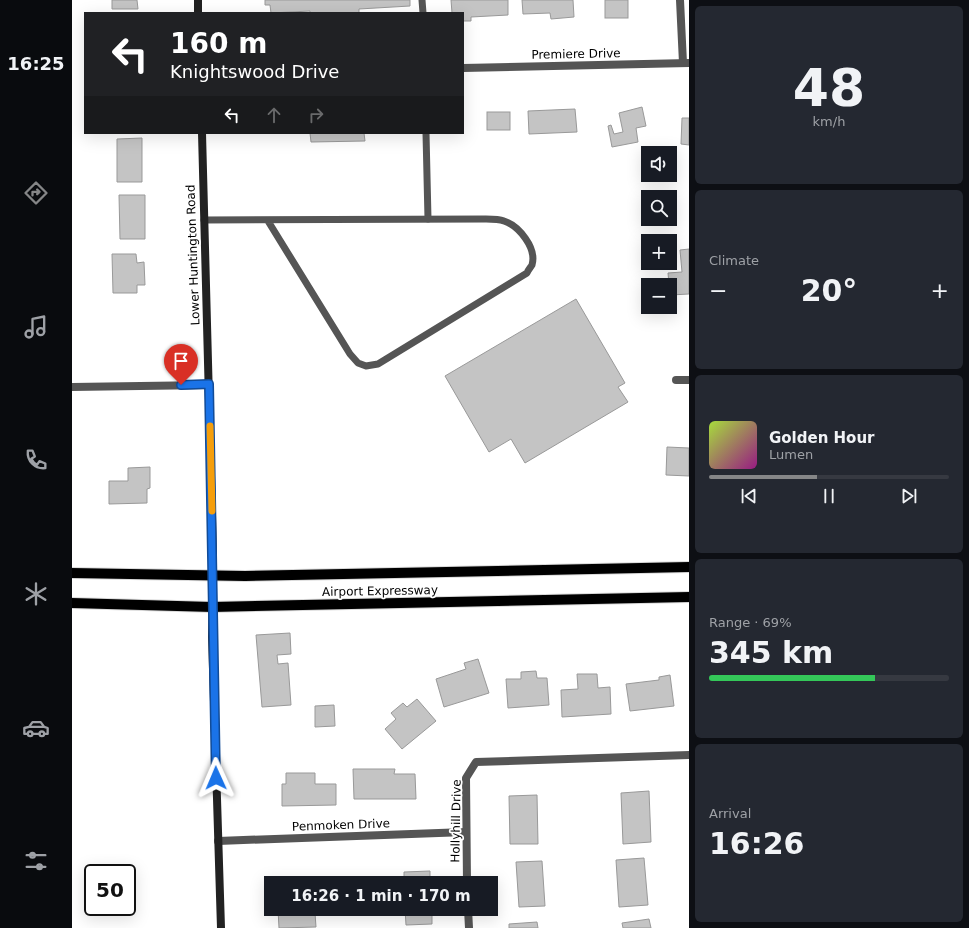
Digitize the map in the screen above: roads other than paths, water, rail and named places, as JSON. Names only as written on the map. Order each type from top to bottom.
[{"type":"main road","points":[[198,0],[198,12]]},
{"type":"main road","name":"Lower Huntington Road","points":[[202,134],[209,384],[213,575],[212,607],[221,928]]},
{"type":"main road","name":"Airport Expressway","points":[[72,573],[253,576],[689,567]]},
{"type":"main road","name":"Airport Expressway","points":[[72,603],[212,607],[689,598]]},
{"type":"street","points":[[680,0],[686,63]]},
{"type":"street","name":"Premiere Drive","points":[[464,68],[686,63]]},
{"type":"street","points":[[676,380],[689,380]]},
{"type":"street","points":[[72,386],[209,384]]},
{"type":"street","name":"Hollyhill Drive","points":[[467,876],[466,778],[476,762],[689,755]]},
{"type":"street","name":"Penmoken Drive","points":[[218,841],[466,832]]},
{"type":"street","points":[[468,916],[469,928]]},
{"type":"lane","points":[[422,0],[423,12]]},
{"type":"lane","points":[[426,134],[428,219]]},
{"type":"lane","points":[[204,220],[268,221],[486,219],[504,221],[515,227],[527,239],[532,253],[532,264],[526,273],[378,364],[366,366],[358,363],[350,354],[268,221]]}]
